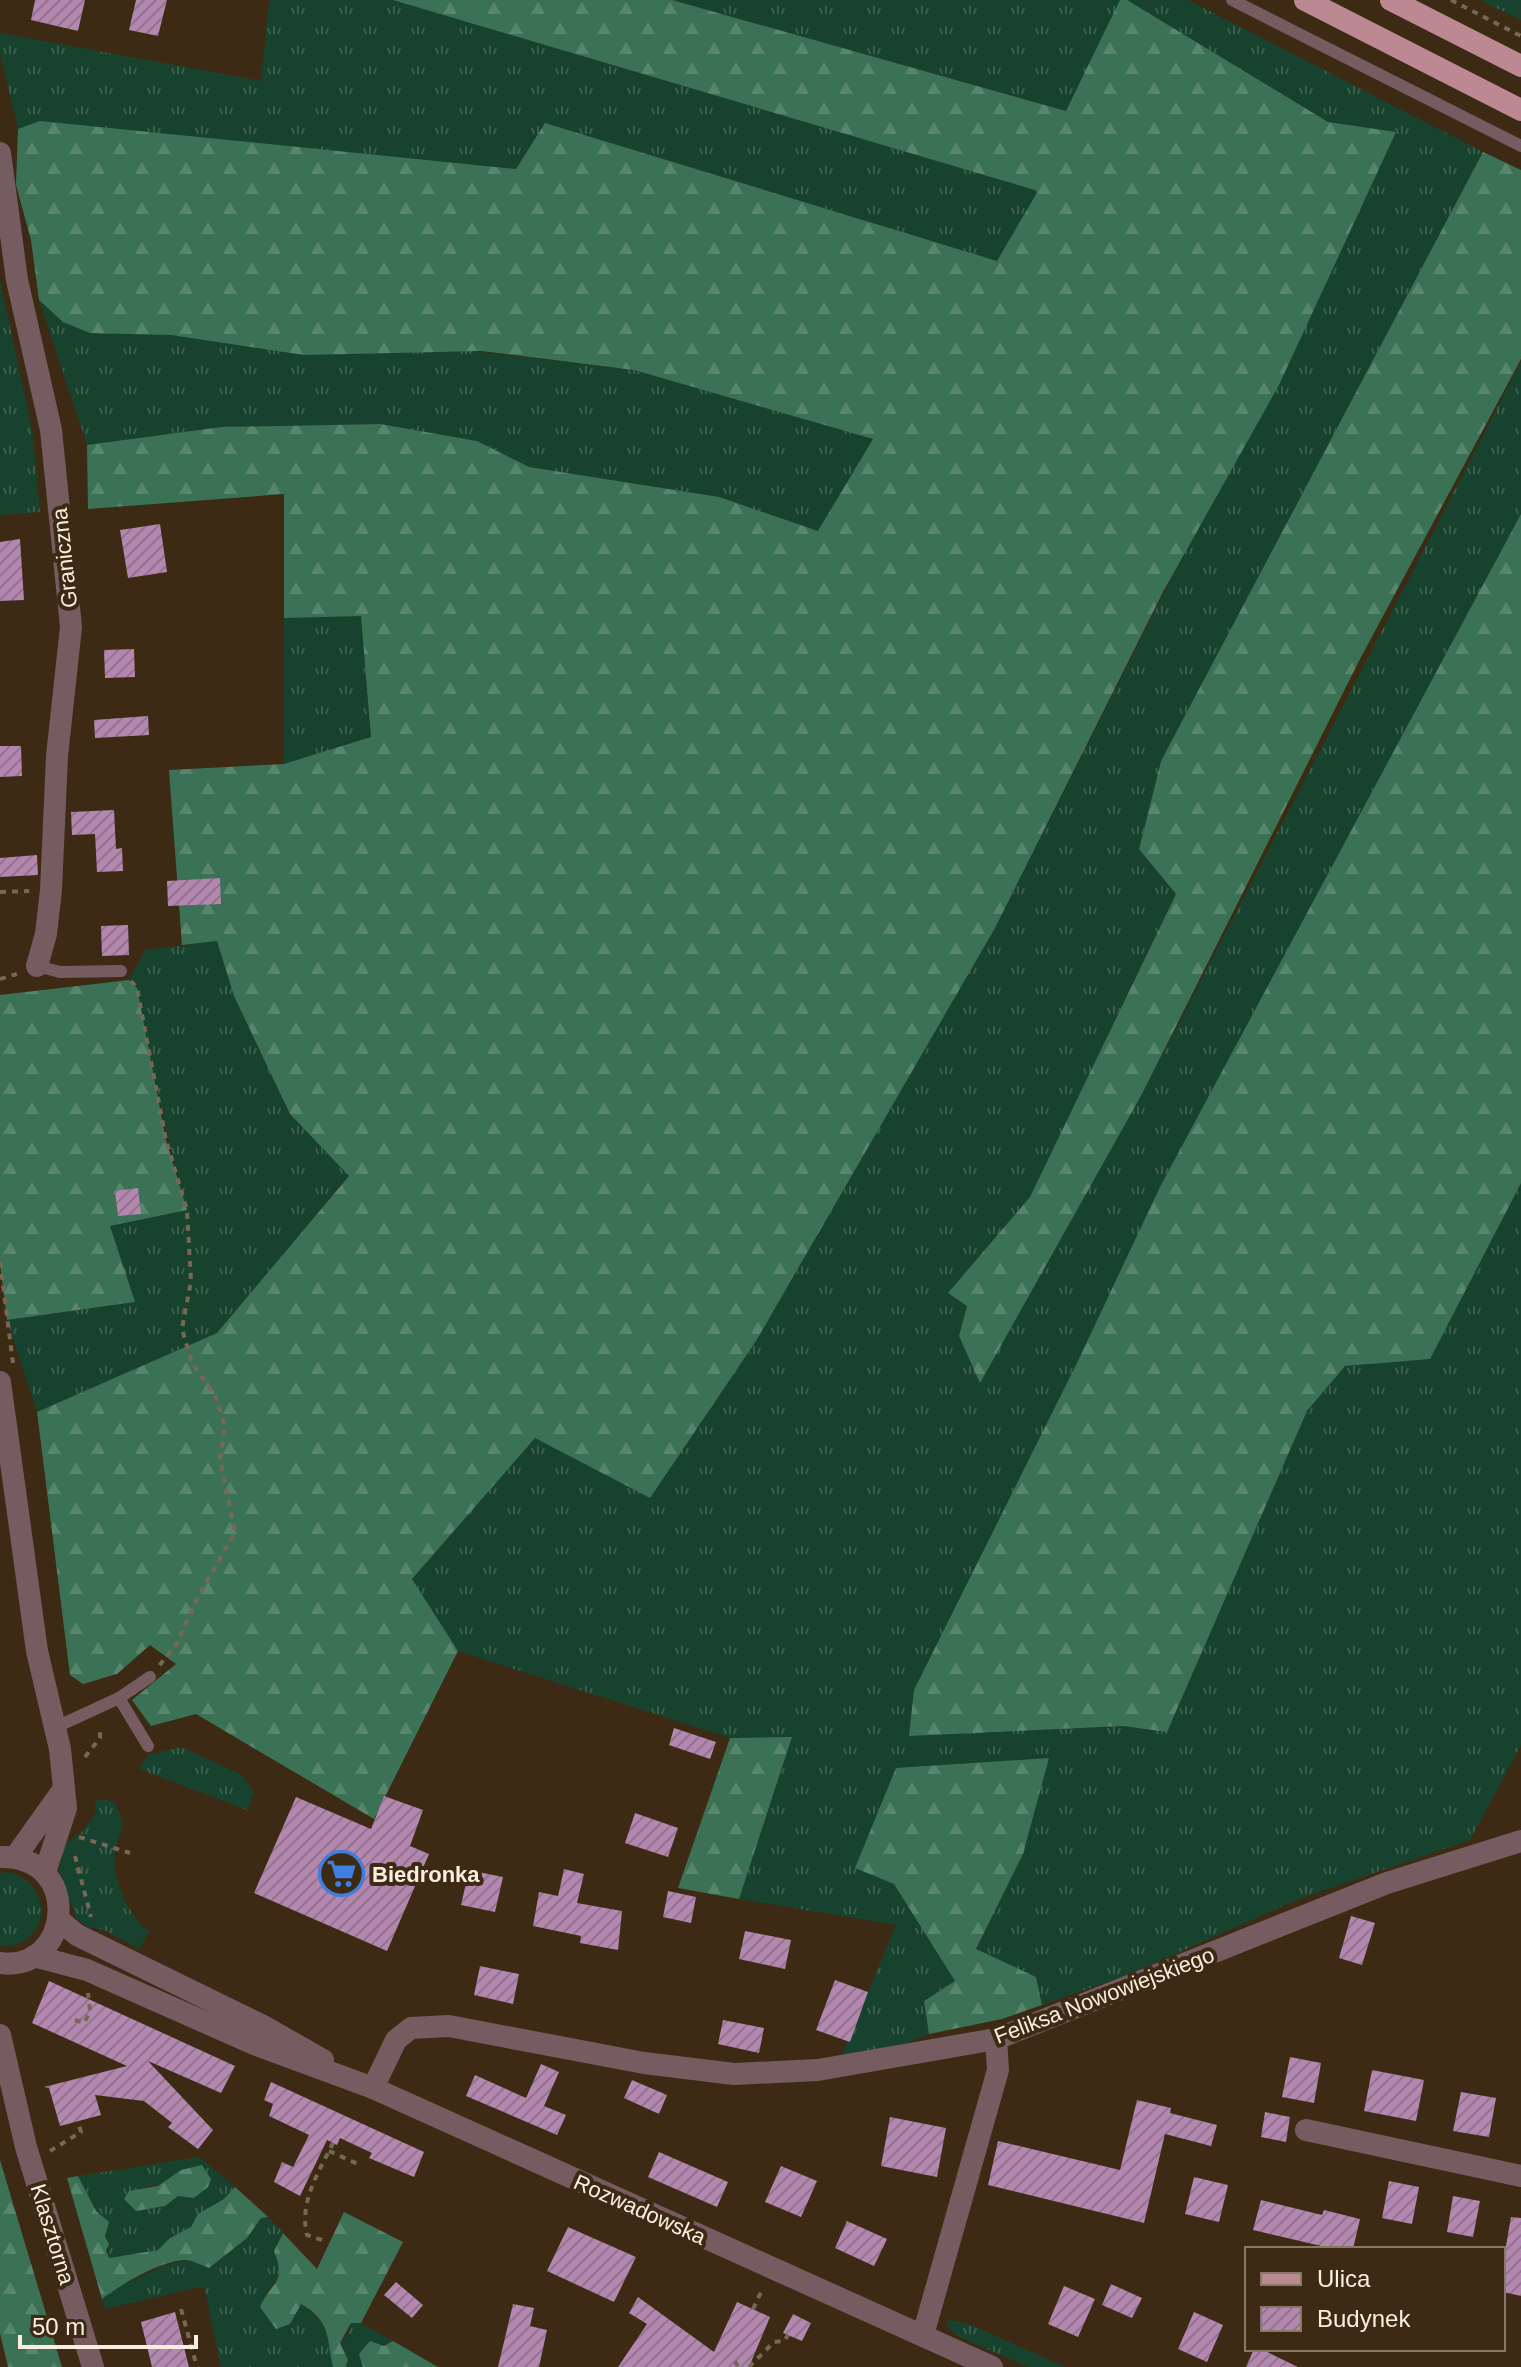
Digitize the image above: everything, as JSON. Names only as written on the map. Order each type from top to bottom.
[{"type":"main road","points":[[1305,0],[1521,110]]},
{"type":"main road","points":[[1391,0],[1521,66]]},
{"type":"street","name":"Graniczna","points":[[0,153],[17,280],[51,430],[71,627],[57,756],[51,890],[45,943],[37,966]]},
{"type":"street","points":[[0,1382],[5,1448],[66,1808],[62,1828],[45,1872]]},
{"type":"street","points":[[2,1966],[34,1956],[46,1947],[59,1920],[55,1887],[45,1872],[8,1857],[63,1790]]},
{"type":"street","name":"Feliksa Nowowiejskiego","points":[[365,2085],[396,2040],[411,2028],[449,2026],[644,2063],[734,2074],[818,2070],[996,2039],[1387,1883],[1521,1841]]},
{"type":"street","name":"Rozwadowska","points":[[59,1920],[77,1935],[292,2041],[365,2085]]},
{"type":"street","name":"Rozwadowska","points":[[34,1956],[87,1970],[254,2044],[365,2085],[992,2367]]},
{"type":"street","name":"Klasztorna","points":[[0,2035],[26,2147],[93,2367]]},
{"type":"street","points":[[923,2335],[998,2070],[996,2039]]},
{"type":"street","name":"Klasztorna","points":[[0,2091],[26,2147]]},
{"type":"street","points":[[1306,2130],[1521,2176]]},
{"type":"lane","points":[[1232,0],[1521,146]]},
{"type":"lane","points":[[37,966],[60,972],[121,971]]},
{"type":"lane","points":[[54,1728],[97,1711],[150,1677]]},
{"type":"lane","points":[[119,1698],[148,1746]]},
{"type":"path","points":[[1451,0],[1521,36]]},
{"type":"path","points":[[0,892],[51,890]]},
{"type":"path","points":[[121,971],[137,988],[166,1140],[187,1210],[191,1281],[182,1329],[192,1363],[215,1395],[225,1426],[220,1460],[235,1532],[197,1599],[177,1643],[150,1677]]},
{"type":"path","points":[[84,1758],[100,1738],[97,1711]]},
{"type":"path","points":[[72,1835],[130,1853]]},
{"type":"path","points":[[75,2020],[84,2023],[90,2012],[88,1987]]},
{"type":"path","points":[[50,2151],[81,2132],[79,2125]]},
{"type":"path","points":[[322,2240],[307,2235],[305,2213],[310,2189],[333,2143]]},
{"type":"path","points":[[329,2151],[360,2165]]},
{"type":"path","points":[[753,2309],[762,2290]]},
{"type":"path","points":[[181,2309],[197,2367]]},
{"type":"path","points":[[749,2367],[774,2342],[784,2341],[788,2335]]},
{"type":"green space","points":[[269,0],[393,0],[1039,191],[997,261],[545,123],[516,169],[18,129],[0,53],[0,33],[261,81]]},
{"type":"green space","points":[[393,0],[672,0],[1066,111],[1120,0],[1127,0],[1328,122],[1396,132],[1279,385],[1163,592],[995,928],[756,1341],[650,1498],[535,1438],[412,1579],[458,1651],[374,1819],[196,1714],[151,1726],[132,1700],[176,1664],[150,1645],[117,1674],[83,1684],[70,1675],[37,1412],[217,1333],[349,1176],[290,1114],[234,996],[217,941],[182,945],[169,770],[284,764],[371,737],[361,616],[284,618],[284,494],[88,509],[87,445],[221,427],[380,424],[477,441],[529,467],[719,497],[818,531],[873,439],[634,370],[481,351],[304,355],[171,335],[90,333],[63,322],[39,300],[31,240],[16,185],[18,129],[40,121],[516,169],[545,123],[997,261],[1038,191]]},
{"type":"green space","points":[[672,0],[1120,0],[1067,111]]},
{"type":"green space","points":[[1127,0],[1188,0],[1483,152],[1161,761],[1139,849],[1176,893],[1030,1198],[949,1293],[967,1306],[959,1336],[980,1382],[1142,1094],[1521,362],[1521,514],[1046,1729],[1123,1726],[1167,1732],[1307,1411],[1345,1366],[1430,1358],[1521,1183],[1521,1745],[1470,1840],[1299,1899],[1130,1974],[1042,2005],[1036,1977],[976,1950],[1018,1863],[894,1884],[956,1981],[924,2001],[929,2034],[836,2069],[896,1925],[739,1899],[792,1738],[730,1738],[458,1651],[412,1579],[535,1438],[650,1497],[756,1341],[995,928],[1396,133],[1328,122]]},
{"type":"green space","points":[[1480,0],[1521,0],[1521,20]]},
{"type":"green space","points":[[1483,152],[1521,170],[1521,359],[1360,659],[1142,1094],[980,1383],[959,1336],[967,1306],[948,1293],[1030,1197],[1176,894],[1139,849],[1161,761]]},
{"type":"green space","points":[[0,280],[33,435],[40,512],[0,515]]},
{"type":"green space","points":[[39,300],[634,370],[873,439],[819,532],[719,497],[529,467],[477,441],[380,424],[221,427],[87,445]]},
{"type":"green space","points":[[1521,514],[1521,1183],[1430,1359],[1345,1366],[1307,1411],[1167,1732],[1123,1726],[909,1736],[914,1690],[1077,1363],[1160,1187]]},
{"type":"green space","points":[[361,616],[371,738],[284,764],[284,618]]},
{"type":"green space","points":[[217,941],[234,996],[290,1114],[349,1176],[217,1333],[37,1412],[7,1320],[135,1302],[110,1226],[187,1210],[129,980],[145,950]]},
{"type":"green space","points":[[129,980],[137,988],[166,1140],[187,1210],[110,1226],[135,1302],[7,1320],[0,1264],[0,995]]},
{"type":"green space","points":[[792,1737],[739,1899],[678,1888],[730,1738]]},
{"type":"green space","points":[[181,1747],[242,1775],[254,1792],[247,1810],[139,1769],[148,1755]]},
{"type":"green space","points":[[1049,1758],[1023,1854],[976,1949],[1036,1977],[1042,2005],[1002,2019],[929,2034],[924,2001],[955,1981],[894,1884],[855,1868],[896,1768]]},
{"type":"green space","points":[[105,1799],[115,1803],[122,1824],[114,1861],[119,1884],[128,1907],[149,1932],[139,1949],[104,1930],[88,1927],[76,1918],[59,1869],[65,1844],[82,1832],[96,1813],[94,1801]]},
{"type":"green space","points":[[7,1872],[24,1879],[35,1889],[41,1915],[37,1928],[29,1938],[16,1944],[0,1945],[0,1873]]},
{"type":"green space","points":[[199,2157],[235,2187],[224,2199],[198,2214],[191,2227],[170,2238],[158,2250],[109,2258],[102,2214],[96,2212],[78,2176]],"holes":[[[202,2166],[203,2173],[165,2206],[148,2186],[158,2186],[181,2170]]]},
{"type":"green space","points":[[0,2160],[62,2367],[8,2367],[0,2333]]},
{"type":"green space","points":[[202,2165],[211,2179],[208,2187],[194,2198],[178,2196],[165,2206],[136,2211],[124,2199],[129,2191],[158,2186],[181,2170]]},
{"type":"green space","points":[[78,2176],[96,2211],[109,2222],[105,2236],[109,2258],[158,2250],[170,2238],[191,2227],[198,2214],[224,2199],[235,2187],[268,2217],[261,2218],[247,2238],[209,2268],[187,2260],[174,2262],[142,2274],[102,2299],[67,2178]]},
{"type":"green space","points":[[344,2212],[403,2242],[361,2323],[351,2323],[340,2343],[348,2360],[345,2367],[333,2367],[326,2330],[311,2310],[301,2304],[290,2324],[276,2329],[260,2307],[278,2276],[274,2251],[283,2233],[317,2269]]},
{"type":"green space","points":[[268,2217],[283,2232],[274,2251],[279,2274],[266,2293],[301,2303],[325,2324],[333,2367],[221,2367],[204,2286],[105,2309],[102,2299],[121,2285],[169,2264],[187,2260],[209,2268],[247,2238],[261,2218]]},
{"type":"green space","points":[[946,2322],[969,2324],[1065,2367],[1028,2367],[960,2337],[947,2327]]},
{"type":"green space","points":[[351,2323],[361,2323],[393,2341],[359,2354],[363,2367],[345,2367],[348,2360],[340,2343],[348,2334]]},
{"type":"green space","points":[[370,2341],[384,2346],[393,2341],[438,2367],[363,2367],[359,2354]]},
{"type":"building","points":[[35,0],[85,0],[78,31],[31,20]]},
{"type":"building","points":[[136,0],[167,0],[158,36],[129,30]]},
{"type":"building","points":[[160,524],[167,572],[128,578],[120,530]]},
{"type":"building","points":[[20,539],[24,600],[0,601],[0,542]]},
{"type":"building","points":[[134,649],[135,677],[105,678],[104,650]]},
{"type":"building","points":[[148,716],[149,735],[95,738],[94,720]]},
{"type":"building","points":[[0,746],[21,746],[22,776],[0,777]]},
{"type":"building","points":[[114,810],[116,849],[122,848],[123,871],[97,872],[95,834],[72,835],[71,812]]},
{"type":"building","points":[[37,855],[38,875],[0,877],[0,858]]},
{"type":"building","points":[[220,878],[221,904],[168,906],[167,881]]},
{"type":"building","points":[[128,925],[129,955],[102,956],[101,926]]},
{"type":"building","points":[[138,1188],[141,1214],[118,1216],[115,1191]]},
{"type":"building","points":[[674,1728],[716,1742],[710,1759],[669,1745]]},
{"type":"building","name":"Biedronka","points":[[384,1796],[423,1810],[410,1846],[429,1854],[387,1951],[254,1893],[296,1797],[371,1829]]},
{"type":"building","points":[[635,1813],[678,1828],[668,1857],[625,1843]]},
{"type":"building","points":[[564,1869],[584,1874],[577,1903],[622,1911],[618,1950],[580,1943],[581,1936],[533,1926],[539,1892],[558,1896]]},
{"type":"building","points":[[469,1870],[503,1877],[495,1912],[461,1905]]},
{"type":"building","points":[[668,1891],[696,1897],[691,1923],[663,1917]]},
{"type":"building","points":[[1351,1916],[1375,1923],[1362,1965],[1339,1958]]},
{"type":"building","points":[[745,1931],[791,1940],[785,1969],[739,1959]]},
{"type":"building","points":[[480,1966],[519,1974],[513,2004],[474,1995]]},
{"type":"building","points":[[835,1980],[868,1992],[850,2042],[816,2030]]},
{"type":"building","points":[[49,1981],[235,2066],[221,2093],[148,2061],[213,2130],[198,2149],[168,2127],[172,2123],[144,2101],[95,2095],[101,2115],[60,2126],[49,2088],[44,2087],[127,2066],[32,2023]]},
{"type":"building","points":[[723,2020],[764,2028],[759,2053],[718,2044]]},
{"type":"building","points":[[1290,2057],[1321,2063],[1314,2103],[1282,2097]]},
{"type":"building","points":[[541,2064],[559,2072],[544,2106],[566,2115],[557,2135],[466,2096],[475,2075],[526,2098]]},
{"type":"building","points":[[1372,2070],[1424,2080],[1416,2121],[1364,2111]]},
{"type":"building","points":[[632,2080],[667,2095],[659,2114],[624,2098]]},
{"type":"building","points":[[271,2082],[424,2152],[414,2177],[369,2158],[372,2153],[340,2138],[337,2145],[327,2140],[300,2196],[274,2182],[282,2162],[293,2167],[309,2135],[269,2116],[273,2104],[264,2100]]},
{"type":"building","points":[[1461,2092],[1496,2098],[1489,2137],[1453,2131]]},
{"type":"building","points":[[1137,2100],[1171,2108],[1170,2113],[1217,2125],[1211,2146],[1165,2134],[1144,2223],[988,2185],[998,2141],[1120,2170]]},
{"type":"building","points":[[1265,2112],[1290,2117],[1286,2142],[1261,2137]]},
{"type":"building","points":[[890,2117],[946,2128],[937,2177],[881,2166]]},
{"type":"building","points":[[659,2152],[728,2182],[717,2207],[648,2177]]},
{"type":"building","points":[[781,2166],[817,2181],[801,2217],[765,2202]]},
{"type":"building","points":[[1194,2177],[1228,2185],[1219,2222],[1185,2214]]},
{"type":"building","points":[[1389,2181],[1419,2187],[1412,2224],[1382,2218]]},
{"type":"building","points":[[1453,2196],[1480,2201],[1473,2237],[1447,2232]]},
{"type":"building","points":[[1261,2200],[1322,2215],[1324,2210],[1360,2219],[1353,2247],[1325,2247],[1253,2230]]},
{"type":"building","points":[[1511,2217],[1521,2218],[1521,2296],[1505,2292],[1505,2252]]},
{"type":"building","points":[[847,2221],[887,2239],[874,2266],[835,2248]]},
{"type":"building","points":[[568,2227],[636,2257],[614,2302],[547,2271]]},
{"type":"building","points":[[396,2282],[423,2305],[412,2318],[384,2295]]},
{"type":"building","points":[[1111,2284],[1142,2298],[1132,2318],[1102,2305]]},
{"type":"building","points":[[1064,2286],[1095,2299],[1078,2337],[1048,2324]]},
{"type":"building","points":[[638,2297],[714,2352],[737,2302],[770,2317],[749,2367],[618,2367],[647,2324],[629,2313]]},
{"type":"building","points":[[513,2304],[534,2308],[530,2326],[547,2330],[539,2367],[498,2367]]},
{"type":"building","points":[[175,2312],[189,2367],[152,2367],[141,2322]]},
{"type":"building","points":[[1194,2312],[1223,2325],[1207,2362],[1178,2349]]},
{"type":"building","points":[[793,2314],[811,2323],[802,2341],[783,2333]]},
{"type":"building","points":[[1253,2351],[1265,2351],[1298,2367],[1246,2367]]},
{"type":"place","name":"Biedronka","points":[[341,1874]]}]
